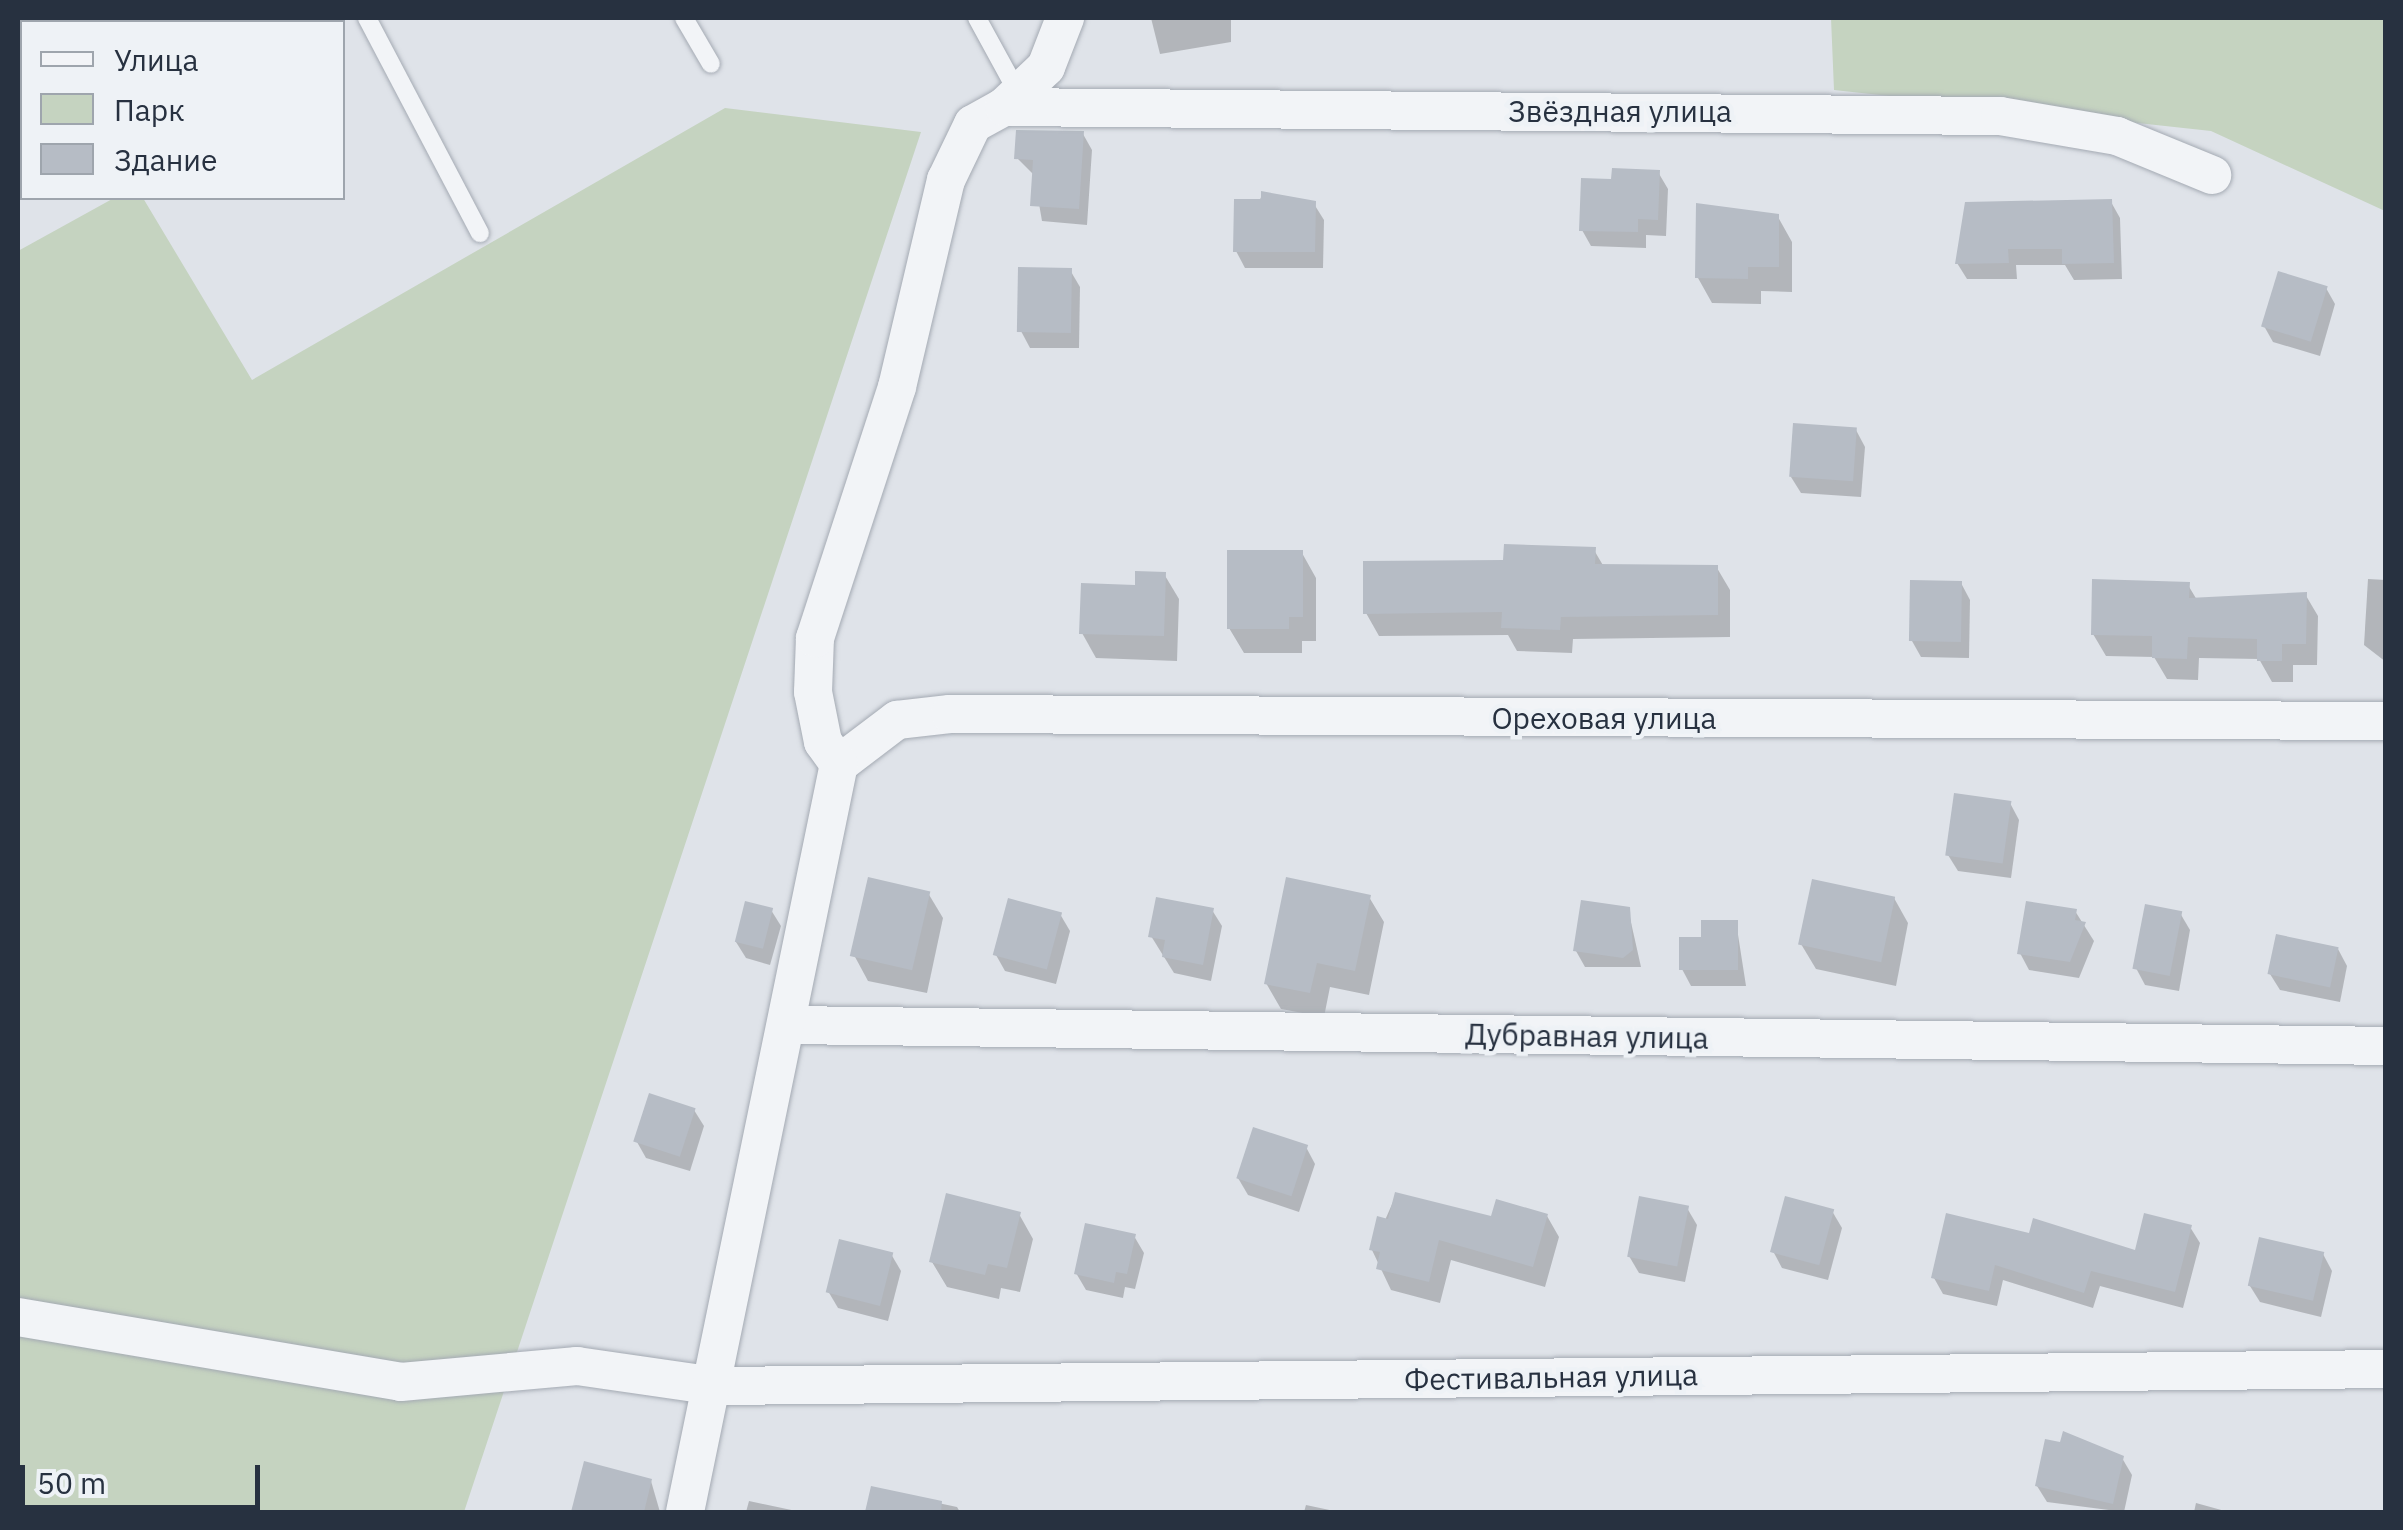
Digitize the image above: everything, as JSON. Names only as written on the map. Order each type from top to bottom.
[{"type":"street","points":[[685,1512],[716,1386],[839,764],[822,742],[813,692],[824,599],[897,386],[946,180],[973,124],[1013,103],[1046,67],[1065,18]]},
{"type":"street","name":"Звёздная улица","points":[[1013,103],[2000,116],[2117,136],[2212,175]]},
{"type":"street","name":"Ореховая улица","points":[[839,764],[897,720],[950,714],[2386,721]]},
{"type":"street","name":"Дубравная улица","points":[[788,1026],[2386,1046]]},
{"type":"street","name":"Фестивальная улица","points":[[18,1317],[401,1382],[577,1366],[716,1386],[2386,1368]]},
{"type":"lane","points":[[367,18],[480,232]]},
{"type":"lane","points":[[684,18],[711,64]]},
{"type":"lane","points":[[977,18],[1013,103]]},
{"type":"green space","points":[[1831,18],[2385,18],[2385,211],[2211,131],[1834,90]]},
{"type":"green space","points":[[725,108],[921,132],[464,1512],[18,1512],[18,251],[110,200],[144,200],[252,380]]},
{"type":"building","points":[[1016,130],[1084,131],[1079,209],[1030,206],[1033,160],[1014,159]]},
{"type":"building","points":[[1612,168],[1660,170],[1658,220],[1638,219],[1638,232],[1579,231],[1581,178],[1611,179]]},
{"type":"building","points":[[1261,191],[1316,201],[1315,252],[1233,252],[1234,199],[1261,199]]},
{"type":"building","points":[[2112,199],[2114,263],[2062,264],[2062,249],[2008,249],[2009,263],[1955,264],[1965,202]]},
{"type":"building","points":[[1696,203],[1779,214],[1779,267],[1748,267],[1748,279],[1695,278]]},
{"type":"building","points":[[1018,267],[1072,268],[1071,333],[1017,332]]},
{"type":"building","points":[[2278,271],[2328,286],[2311,342],[2261,326]]},
{"type":"building","points":[[1793,423],[1857,427],[1853,481],[1789,477]]},
{"type":"building","points":[[1504,544],[1596,547],[1595,564],[1718,565],[1718,615],[1561,617],[1560,630],[1501,628],[1502,612],[1363,614],[1363,561],[1503,560]]},
{"type":"building","points":[[1227,550],[1303,550],[1303,617],[1289,617],[1289,629],[1227,629]]},
{"type":"building","points":[[1135,571],[1166,572],[1164,636],[1079,634],[1081,583],[1135,585]]},
{"type":"building","points":[[2092,579],[2190,582],[2189,598],[2307,592],[2306,644],[2282,644],[2282,661],[2257,661],[2257,639],[2188,637],[2187,659],[2152,658],[2152,636],[2091,635]]},
{"type":"building","points":[[1910,580],[1962,581],[1961,642],[1909,641]]},
{"type":"building","points":[[1954,793],[2011,801],[2003,863],[1945,855]]},
{"type":"building","points":[[868,877],[930,891],[912,970],[850,956]]},
{"type":"building","points":[[1286,877],[1371,895],[1355,971],[1317,963],[1310,993],[1264,984]]},
{"type":"building","points":[[1812,879],[1895,897],[1881,962],[1798,945]]},
{"type":"building","points":[[1156,897],[1214,908],[1203,965],[1162,957],[1165,940],[1148,937]]},
{"type":"building","points":[[1008,898],[1062,912],[1047,969],[993,955]]},
{"type":"building","points":[[1581,900],[1630,907],[1633,950],[1623,958],[1573,951]]},
{"type":"building","points":[[745,901],[773,908],[763,949],[735,942]]},
{"type":"building","points":[[2026,901],[2077,909],[2075,920],[2086,922],[2070,962],[2017,954]]},
{"type":"building","points":[[2145,904],[2182,911],[2170,976],[2132,969]]},
{"type":"building","points":[[1701,920],[1738,920],[1738,970],[1679,970],[1679,937],[1701,937]]},
{"type":"building","points":[[2276,934],[2339,947],[2330,987],[2267,974]]},
{"type":"building","points":[[649,1093],[696,1108],[680,1157],[633,1142]]},
{"type":"building","points":[[1253,1127],[1308,1145],[1291,1196],[1236,1178]]},
{"type":"building","points":[[1395,1192],[1491,1216],[1496,1199],[1548,1214],[1533,1267],[1439,1240],[1429,1282],[1376,1269],[1380,1252],[1369,1250],[1377,1216],[1388,1219]]},
{"type":"building","points":[[946,1193],[1021,1212],[1007,1268],[988,1264],[985,1275],[929,1262]]},
{"type":"building","points":[[1639,1196],[1689,1206],[1677,1267],[1627,1257]]},
{"type":"building","points":[[1785,1196],[1834,1209],[1819,1265],[1770,1252]]},
{"type":"building","points":[[1946,1213],[2029,1233],[2033,1218],[2135,1250],[2144,1213],[2192,1225],[2175,1292],[2091,1271],[2084,1293],[1995,1265],[1989,1291],[1931,1278]]},
{"type":"building","points":[[1085,1223],[1136,1234],[1127,1274],[1116,1272],[1114,1283],[1074,1274]]},
{"type":"building","points":[[2259,1237],[2324,1252],[2313,1301],[2248,1286]]},
{"type":"building","points":[[839,1239],[893,1253],[880,1306],[826,1292]]},
{"type":"building","points":[[2063,1431],[2124,1456],[2113,1504],[2035,1486],[2045,1439],[2060,1442]]},
{"type":"building","points":[[584,1461],[652,1479],[644,1512],[571,1512]]},
{"type":"building","points":[[871,1486],[942,1501],[941,1512],[865,1512]]}]
